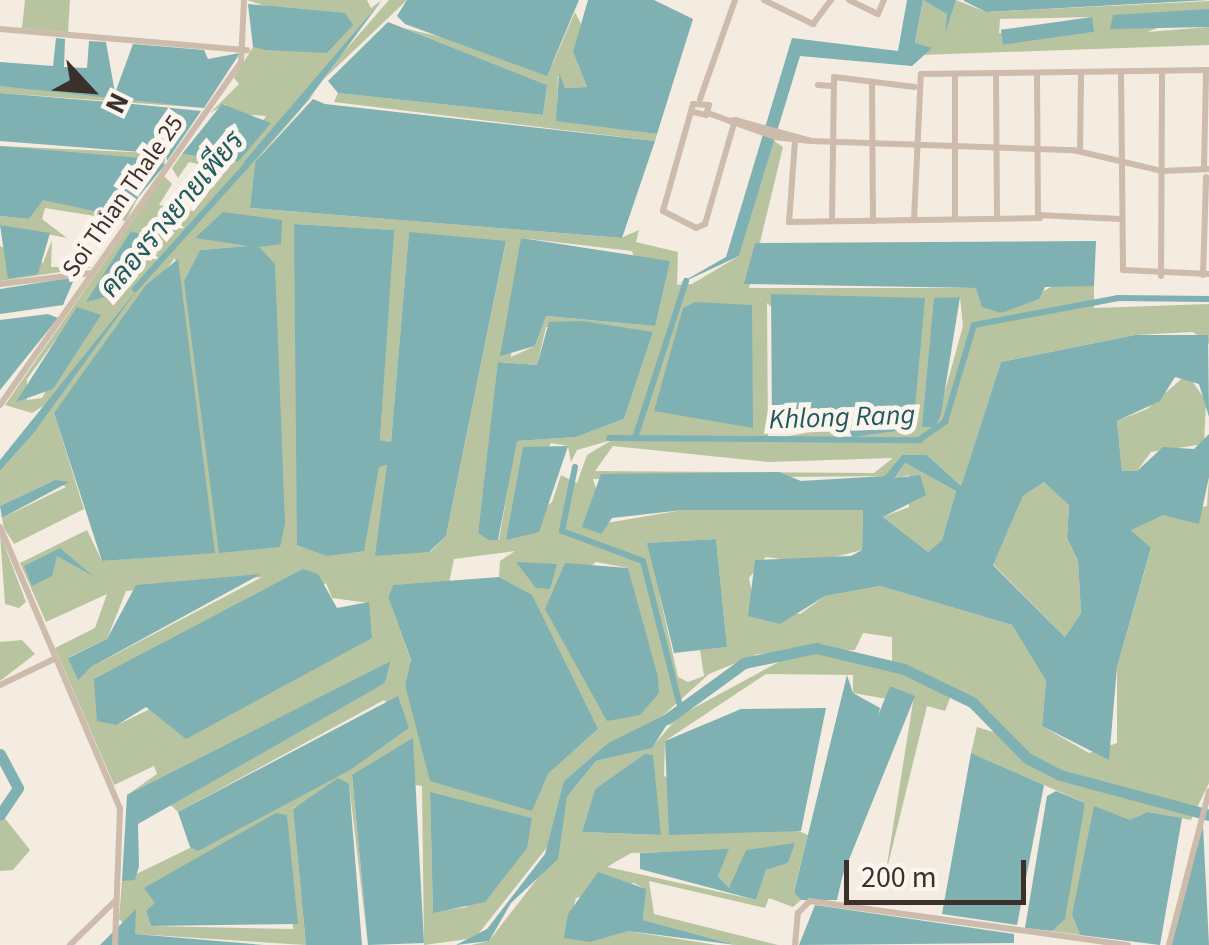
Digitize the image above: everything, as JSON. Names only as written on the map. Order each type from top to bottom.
[{"type":"street","points":[[0,30],[248,50],[244,0]]},
{"type":"street","points":[[733,122],[705,224],[696,228],[663,211],[693,112],[736,0]]},
{"type":"street","points":[[764,0],[813,24],[831,0]]},
{"type":"street","points":[[849,0],[878,19],[884,0]]},
{"type":"street","name":"Soi Thian Thale 25","points":[[0,406],[248,50]]},
{"type":"street","points":[[914,220],[914,87],[921,74],[1037,76],[1207,70],[1206,275],[1124,272],[1120,219],[1121,74]]},
{"type":"street","points":[[1162,72],[1162,276]]},
{"type":"street","points":[[955,74],[955,219]]},
{"type":"street","points":[[1080,151],[1082,75]]},
{"type":"street","points":[[832,221],[830,142],[832,86],[836,76],[914,87]]},
{"type":"street","points":[[996,76],[996,218]]},
{"type":"street","points":[[1037,76],[1040,218]]},
{"type":"street","points":[[872,82],[873,221]]},
{"type":"street","points":[[818,84],[832,86]]},
{"type":"street","points":[[700,99],[708,113]]},
{"type":"street","points":[[693,112],[708,113],[795,140],[871,146],[1080,151],[1162,171],[1207,173]]},
{"type":"street","points":[[776,134],[811,141]]},
{"type":"street","points":[[795,140],[783,217],[832,221],[1120,219]]},
{"type":"street","points":[[0,284],[94,274]]},
{"type":"street","points":[[0,527],[120,808],[115,945]]},
{"type":"street","points":[[0,685],[52,654]]},
{"type":"street","points":[[1168,945],[1197,823],[1209,791]]},
{"type":"street","points":[[70,945],[114,901]]},
{"type":"street","points":[[795,945],[798,913],[810,901],[1073,941],[1128,945]]},
{"type":"green space","points":[[25,0],[70,0],[68,32],[22,28]]},
{"type":"green space","points":[[247,0],[367,0],[371,8],[382,0],[245,162],[315,93],[255,162],[250,208],[621,238],[639,230],[636,242],[678,252],[677,285],[692,284],[739,256],[774,141],[783,147],[749,288],[976,288],[1001,313],[1057,284],[1094,286],[1094,308],[1209,304],[1209,344],[1193,332],[1135,335],[1001,362],[961,486],[927,455],[902,455],[886,476],[593,479],[606,523],[683,510],[863,510],[862,550],[811,563],[766,557],[749,578],[754,603],[800,614],[825,596],[880,586],[1012,625],[1046,681],[1042,726],[1089,753],[1117,743],[1117,667],[1151,549],[1131,530],[1136,520],[1207,506],[1209,477],[1209,783],[1191,820],[1149,812],[1072,915],[1080,935],[1052,931],[1085,803],[971,753],[977,727],[993,732],[991,713],[954,688],[945,711],[927,706],[885,877],[914,696],[890,686],[887,699],[853,693],[853,675],[766,674],[665,741],[664,776],[808,835],[794,891],[801,900],[793,907],[769,898],[765,908],[649,881],[654,914],[778,945],[736,945],[643,920],[645,889],[634,883],[576,898],[565,937],[628,931],[717,945],[471,945],[489,941],[557,853],[567,797],[596,761],[651,748],[679,716],[786,658],[818,652],[892,670],[892,637],[863,633],[855,650],[758,654],[709,674],[658,720],[608,743],[564,781],[552,841],[475,938],[424,945],[422,786],[352,776],[368,945],[349,784],[293,808],[306,945],[135,934],[119,919],[122,881],[352,769],[409,728],[384,700],[178,812],[166,801],[385,683],[391,662],[160,786],[127,795],[157,774],[154,766],[114,785],[55,648],[95,628],[107,594],[46,622],[20,563],[87,530],[102,561],[213,552],[175,258],[54,413],[84,509],[14,544],[2,518],[66,487],[55,480],[0,506],[0,471],[34,433],[139,287],[56,398],[32,413],[5,405],[164,176],[172,184],[159,205],[194,211],[225,170],[189,162],[178,178],[172,168],[182,154],[238,162],[266,116],[226,113],[226,104],[210,113],[239,84],[234,78],[253,47],[327,53],[348,26],[345,13],[292,15]],"holes":[[[282,220],[259,248],[184,281],[200,250],[249,246],[196,237]],[[294,224],[393,230],[380,440],[391,442],[409,233],[506,242],[446,536],[430,552],[388,465],[379,466]],[[131,232],[157,241],[151,255],[130,261],[124,285],[96,299]],[[521,238],[632,251],[655,326],[546,316],[535,346],[511,357]],[[960,297],[963,326],[935,427],[934,299]],[[767,303],[912,429],[842,438],[837,427],[768,440]],[[90,311],[42,398],[27,400],[27,379],[66,326]],[[546,327],[653,332],[624,419],[576,437],[516,441],[499,540],[478,533],[499,362],[537,365]],[[612,440],[587,455],[577,483],[561,475],[552,502],[506,540],[551,443],[568,446],[571,462],[577,450]],[[613,446],[768,462],[893,458],[874,473],[595,471]],[[716,539],[727,647],[700,650],[704,676],[688,682],[678,677],[648,543]],[[515,551],[500,561],[499,577],[598,729],[548,774],[532,806],[418,726],[405,685],[411,661],[388,597],[393,585],[449,583],[454,559]],[[596,562],[628,568],[659,694],[559,592]],[[262,577],[91,667],[78,679],[69,657],[107,639],[126,591]],[[326,583],[332,598],[369,603],[117,725]],[[639,759],[661,835],[582,832],[595,789]],[[430,792],[467,907],[433,912]],[[287,815],[293,929],[151,926],[146,911]],[[794,844],[788,863],[766,870],[756,900],[607,867],[631,853],[728,850],[718,876],[729,888]]]},
{"type":"green space","points":[[389,0],[407,0],[324,79],[341,55]]},
{"type":"green space","points":[[923,0],[948,14],[945,32],[956,0],[986,12],[1209,1],[1209,9],[1147,32],[1209,27],[1209,45],[920,55],[931,49],[915,44]],"holes":[[[1091,17],[1093,32],[999,33],[1000,19]]]},
{"type":"green space","points":[[575,12],[583,28],[573,52],[587,87],[565,88],[558,75],[557,120],[657,134],[655,141],[334,102],[338,93],[543,115],[547,85],[403,28],[553,63]]},
{"type":"green space","points":[[0,86],[85,91],[204,108],[0,93]]},
{"type":"green space","points":[[184,114],[165,142],[165,165],[0,146],[153,153]]},
{"type":"green space","points":[[149,176],[126,221],[45,208],[42,219],[67,238],[0,225],[0,216],[29,219],[43,199],[125,215]]},
{"type":"green space","points":[[52,240],[51,267],[94,267],[0,281],[0,246],[43,263]]},
{"type":"green space","points":[[1187,374],[1206,401],[1204,444],[1151,452],[1137,471],[1122,471],[1117,421],[1147,409]]},
{"type":"green space","points":[[905,463],[956,491],[942,540],[928,552],[883,517],[909,507],[909,475],[895,479]]},
{"type":"green space","points":[[1044,482],[1069,504],[1067,538],[1078,561],[1081,613],[1065,637],[993,564],[1023,496]]},
{"type":"green space","points":[[0,534],[26,602],[19,608],[5,604]]},
{"type":"green space","points":[[22,640],[35,654],[0,681],[0,642]]},
{"type":"green space","points":[[0,812],[30,850],[13,870],[0,871]]},
{"type":"water","points":[[382,0],[308,100],[256,159],[243,163]]},
{"type":"water","points":[[407,0],[579,0],[547,76],[405,24],[397,16]]},
{"type":"water","points":[[588,0],[654,0],[693,19],[657,134],[556,121],[559,73],[565,88],[587,87],[573,52]]},
{"type":"water","points":[[907,0],[923,0],[915,43],[932,48],[912,66],[800,56],[739,256],[677,285],[726,257],[792,38],[898,51]]},
{"type":"water","points":[[923,0],[956,0],[945,34],[947,14]]},
{"type":"water","points":[[964,0],[1209,0],[986,12],[964,1]]},
{"type":"water","points":[[248,4],[345,13],[353,25],[327,53],[266,50],[253,47]]},
{"type":"water","points":[[1209,9],[1209,27],[1110,29],[1113,15]]},
{"type":"water","points":[[1092,17],[1094,32],[1003,45],[1001,30]]},
{"type":"water","points":[[388,22],[547,85],[543,115],[338,93],[328,81]]},
{"type":"water","points":[[56,38],[65,39],[64,67],[87,68],[89,41],[106,42],[115,93],[133,44],[204,50],[208,59],[240,53],[204,108],[0,86],[0,62],[53,66]]},
{"type":"water","points":[[0,93],[201,111],[167,161],[165,142],[182,115],[153,153],[0,141]]},
{"type":"water","points":[[313,99],[325,104],[655,141],[622,238],[250,208],[255,162]]},
{"type":"water","points":[[222,104],[271,123],[238,162],[182,154]]},
{"type":"water","points":[[0,146],[153,159],[165,165],[122,217],[43,200],[29,219],[0,216]]},
{"type":"water","points":[[223,212],[282,220],[281,244],[259,247],[275,264],[285,524],[280,547],[219,553],[184,281],[200,250],[248,246],[195,238]]},
{"type":"water","points":[[294,224],[394,230],[380,440],[391,442],[409,232],[506,241],[446,536],[429,552],[375,556],[387,465],[379,467],[364,551],[327,556],[297,545]]},
{"type":"water","points":[[0,225],[50,233],[38,274],[8,279]]},
{"type":"water","points":[[131,231],[158,241],[152,255],[125,265],[132,273],[117,294],[86,302]]},
{"type":"water","points":[[521,238],[670,261],[655,326],[546,316],[535,346],[500,356]]},
{"type":"water","points":[[1096,241],[1094,286],[1045,287],[1039,299],[1001,313],[982,307],[976,288],[744,284],[755,243]]},
{"type":"water","points":[[178,259],[215,553],[102,561],[54,413],[146,285]]},
{"type":"water","points":[[75,277],[63,305],[0,314],[0,289]]},
{"type":"water","points":[[140,286],[34,433],[0,471],[0,460]]},
{"type":"water","points":[[771,294],[925,298],[913,429],[852,437],[848,426],[790,432],[772,422]]},
{"type":"water","points":[[960,297],[941,414],[935,427],[922,427],[934,298]]},
{"type":"water","points":[[695,302],[752,305],[753,428],[654,411],[683,308]]},
{"type":"water","points":[[77,307],[101,315],[53,389],[16,402]]},
{"type":"water","points":[[48,314],[58,318],[0,390],[0,320]]},
{"type":"water","points":[[582,321],[653,332],[624,419],[576,437],[517,441],[498,540],[489,540],[478,533],[498,362],[537,365],[549,322]]},
{"type":"water","points":[[1135,335],[1208,335],[1209,417],[1199,384],[1175,377],[1160,401],[1117,421],[1122,471],[1137,471],[1163,447],[1194,449],[1209,434],[1209,477],[1199,524],[1163,515],[1131,530],[1151,548],[1117,667],[1109,760],[1042,726],[1046,681],[1012,625],[880,586],[825,596],[780,624],[748,616],[755,560],[851,556],[862,550],[863,510],[683,510],[612,518],[601,534],[582,527],[601,474],[779,472],[801,481],[885,476],[902,455],[927,455],[961,486],[1001,362]],"holes":[[[905,463],[956,491],[942,540],[928,552],[883,517],[926,495],[920,475],[895,478]],[[1044,482],[1069,505],[1067,538],[1078,561],[1081,613],[1065,637],[993,565],[1023,496]]]},
{"type":"water","points":[[568,446],[539,532],[506,540],[523,447]]},
{"type":"water","points":[[55,480],[69,482],[2,518],[0,506]]},
{"type":"water","points":[[716,539],[727,647],[674,653],[647,543]]},
{"type":"water","points":[[60,548],[93,576],[57,556],[52,576],[32,586],[24,566]]},
{"type":"water","points":[[516,562],[557,564],[550,589],[536,588]]},
{"type":"water","points":[[565,563],[628,568],[658,677],[659,693],[640,715],[607,721],[545,609]]},
{"type":"water","points":[[303,569],[318,574],[337,608],[369,602],[372,638],[186,739],[146,707],[117,725],[97,721],[94,679]]},
{"type":"water","points":[[261,574],[91,667],[78,680],[68,658],[107,639],[136,585]]},
{"type":"water","points":[[499,577],[532,595],[598,729],[548,774],[532,811],[430,781],[405,685],[411,660],[388,597],[393,585]]},
{"type":"water","points":[[391,661],[385,683],[138,824],[139,866],[135,880],[122,881],[127,795]]},
{"type":"water","points":[[847,675],[853,693],[880,708],[837,900],[801,900],[794,892]]},
{"type":"water","points":[[890,686],[915,696],[833,898],[808,888]]},
{"type":"water","points":[[398,696],[409,728],[352,769],[198,851],[190,847],[178,812]]},
{"type":"water","points":[[826,708],[801,831],[669,835],[665,741],[741,709]]},
{"type":"water","points":[[677,709],[652,748],[596,761],[567,797],[558,859],[511,903],[489,941],[456,945],[487,929],[545,854],[564,781],[608,743]]},
{"type":"water","points":[[413,738],[424,943],[368,945],[352,775]]},
{"type":"water","points":[[971,753],[1044,785],[1017,925],[942,914]]},
{"type":"water","points":[[645,754],[653,755],[661,835],[582,832],[595,789]]},
{"type":"water","points":[[338,778],[349,784],[362,945],[306,945],[293,809]]},
{"type":"water","points":[[1056,791],[1085,803],[1065,919],[1052,931],[1025,928],[1047,796]]},
{"type":"water","points":[[430,792],[532,818],[527,848],[485,902],[433,913]]},
{"type":"water","points":[[1094,806],[1130,820],[1148,812],[1182,818],[1160,945],[1080,935],[1072,915]]},
{"type":"water","points":[[276,813],[287,815],[298,924],[151,926],[146,911],[155,903],[144,888]]},
{"type":"water","points":[[1203,826],[1209,945],[1170,945]]},
{"type":"water","points":[[795,843],[788,863],[766,870],[756,900],[640,869],[640,853],[729,849],[718,876],[729,888],[746,850]]},
{"type":"water","points":[[598,872],[646,889],[643,920],[736,945],[628,931],[590,942],[564,938],[568,914]]},
{"type":"water","points":[[815,905],[1014,934],[1014,943],[799,945]]},
{"type":"water","points":[[136,909],[135,934],[264,945],[100,945]]},
{"type":"waterway","name":"คลองรางยายเพียร","points":[[135,289],[254,157]]},
{"type":"waterway","name":"Khlong Rang","points":[[636,435],[686,281]]},
{"type":"waterway","name":"Khlong Rang","points":[[609,438],[919,440],[945,422],[974,325],[1118,298],[1209,299]]},
{"type":"waterway","name":"Khlong Rang","points":[[575,467],[562,531],[643,561],[680,706]]},
{"type":"waterway","points":[[667,719],[744,663],[816,648],[904,669],[972,702],[1027,758],[1060,775],[1209,815]]},
{"type":"waterway","points":[[0,754],[18,788],[0,815]]}]
